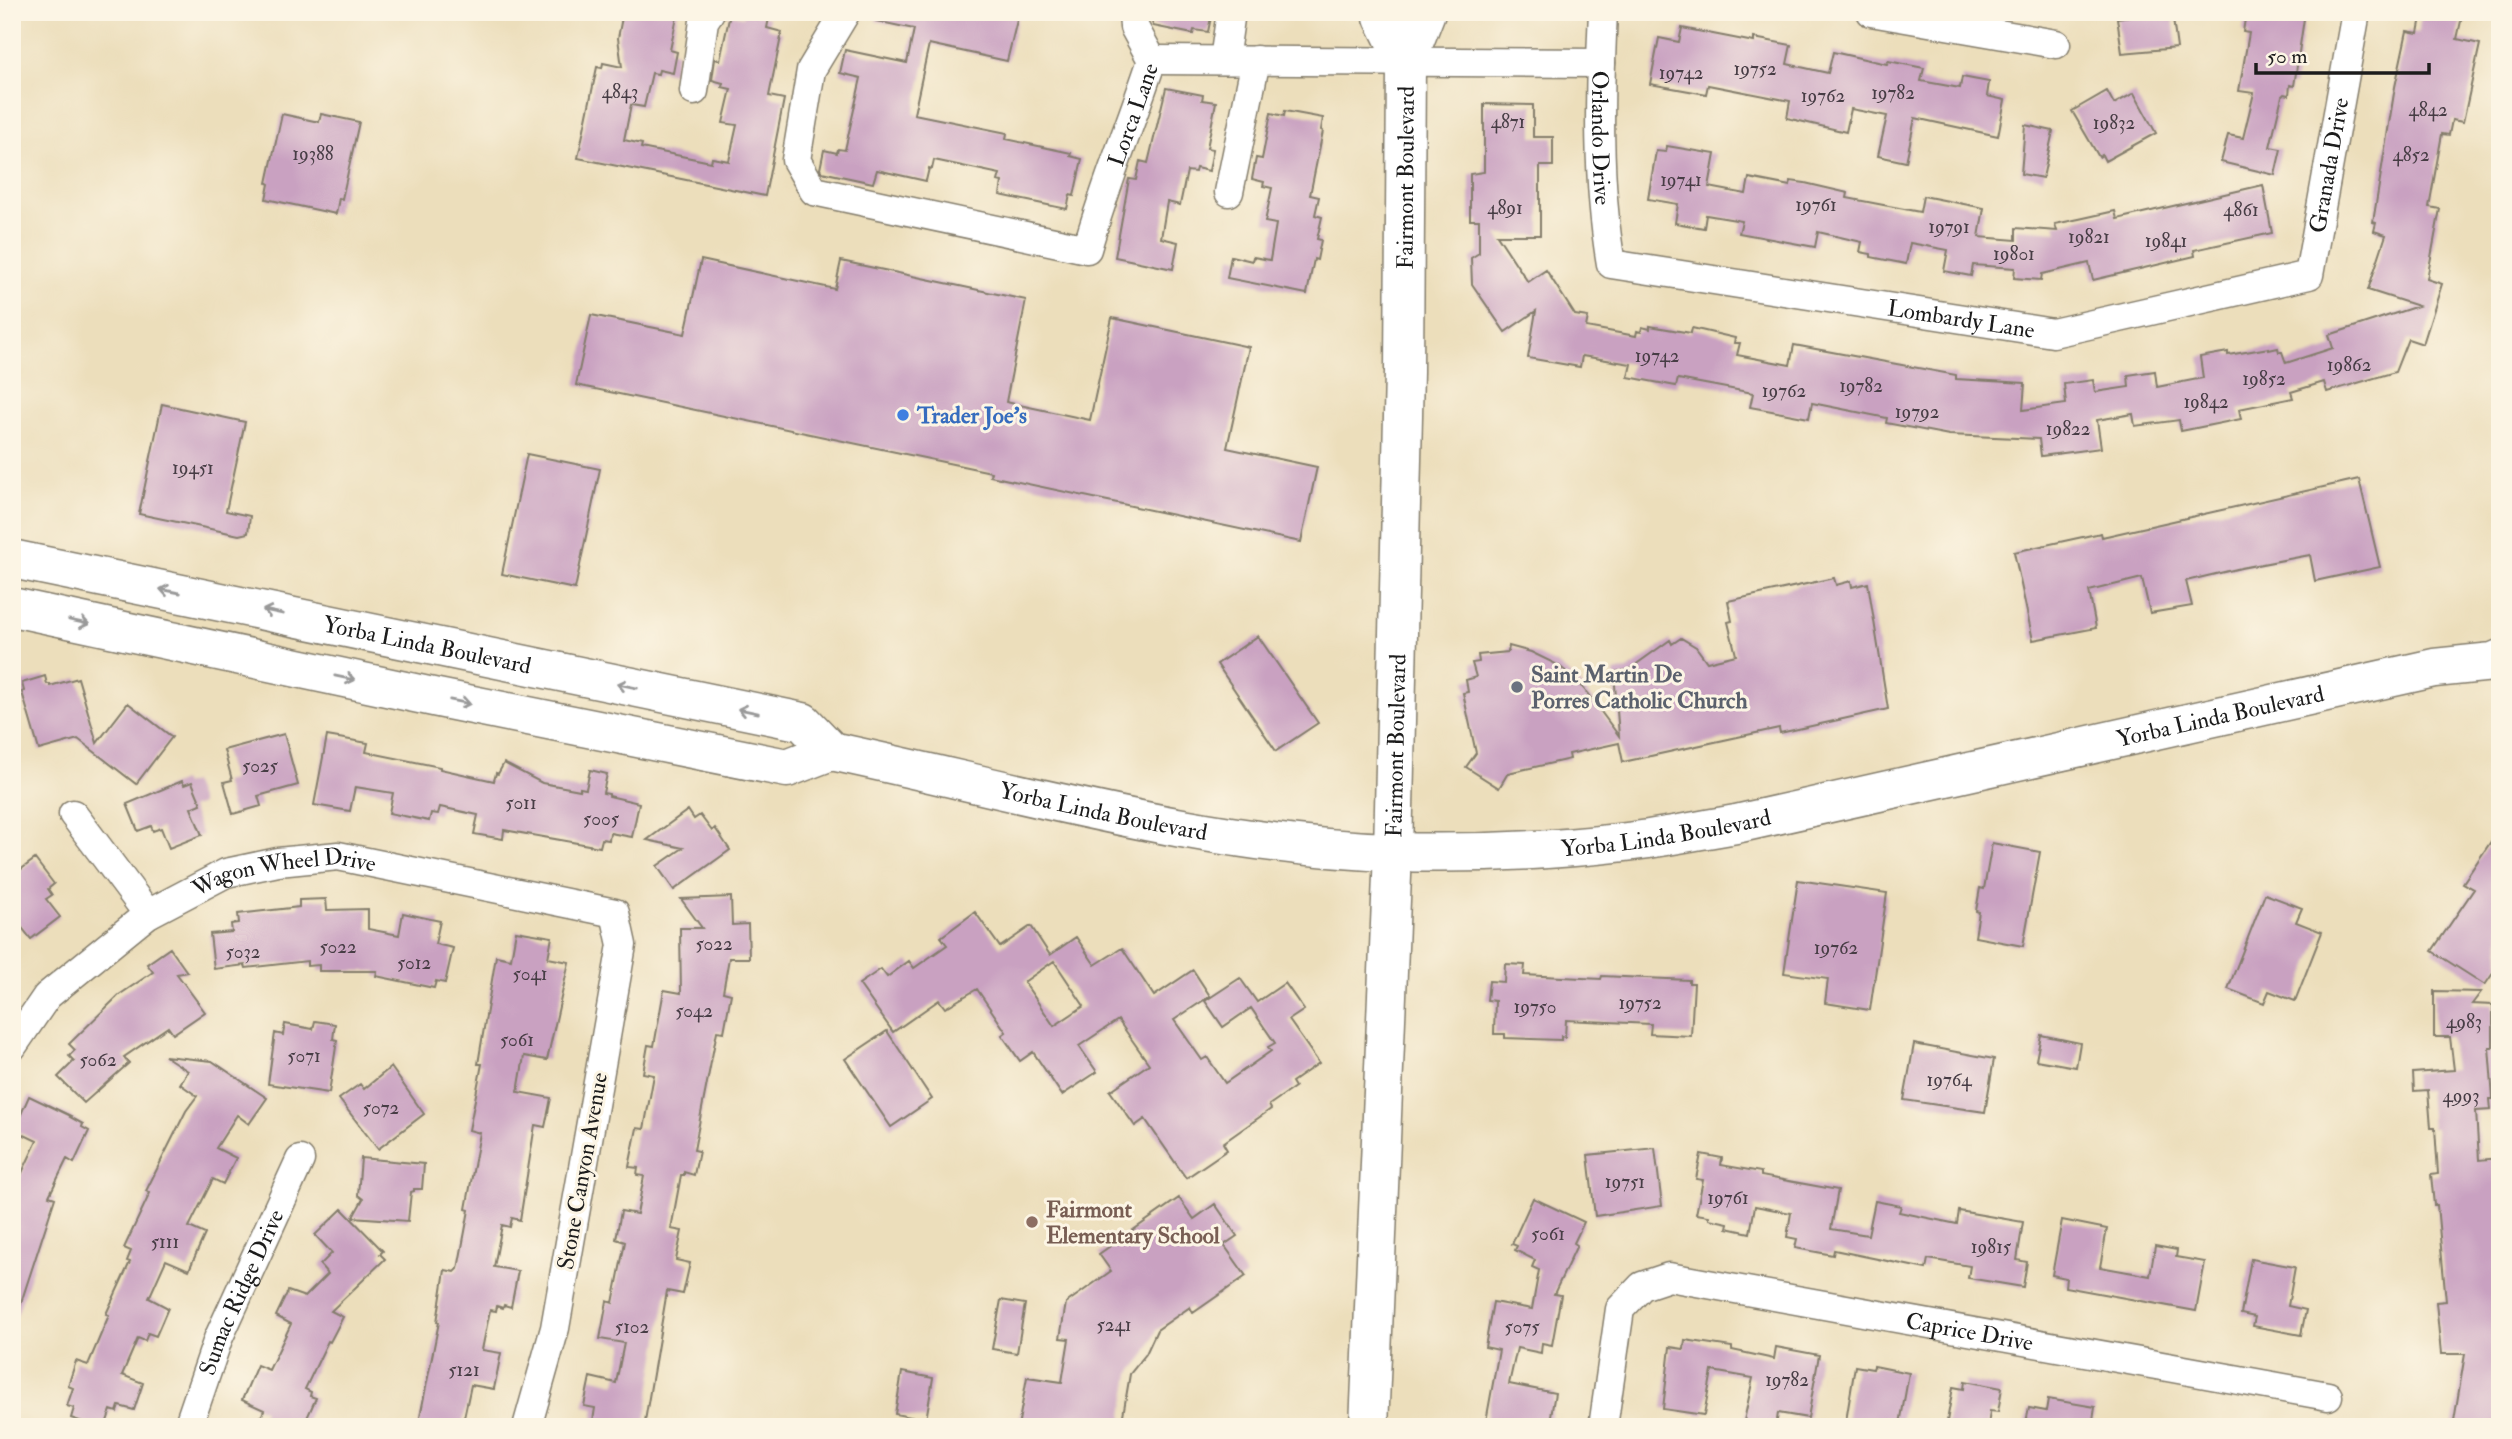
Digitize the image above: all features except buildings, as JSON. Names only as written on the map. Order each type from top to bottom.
[{"type":"main road","name":"Fairmont Boulevard","points":[[1383,12],[1406,63]]},
{"type":"main road","name":"Fairmont Boulevard","points":[[1369,1427],[1393,852],[1404,385],[1406,63],[1426,12]]},
{"type":"main road","name":"Yorba Linda Boulevard","points":[[12,559],[803,722],[831,751],[1119,815],[1220,835],[1393,852],[1505,852],[1621,843],[1735,824],[2426,670],[2497,662]]},
{"type":"main road","points":[[12,607],[787,768],[831,751]]},
{"type":"main road","points":[[394,688],[402,640]]},
{"type":"street","points":[[694,91],[705,21],[710,12]]},
{"type":"street","points":[[1133,12],[1134,27],[1152,60]]},
{"type":"street","points":[[1224,60],[1231,12]]},
{"type":"street","name":"Orlando Drive","points":[[1603,12],[1603,197],[1612,264]]},
{"type":"street","points":[[1871,12],[2056,44]]},
{"type":"street","name":"Granada Drive","points":[[2309,275],[2356,12]]},
{"type":"street","name":"Lorca Lane","points":[[835,14],[811,69],[796,160],[814,191],[1087,249],[1103,192],[1152,60],[1601,63]]},
{"type":"street","points":[[1229,192],[1256,60]]},
{"type":"street","name":"Lombardy Lane","points":[[1612,264],[2053,333],[2309,275]]},
{"type":"street","points":[[73,814],[148,914]]},
{"type":"street","name":"Wagon Wheel Drive","points":[[12,1047],[47,996],[148,914],[226,873],[278,862],[338,856],[615,913]]},
{"type":"street","name":"Stone Canyon Avenue","points":[[527,1427],[555,1328],[622,945],[615,913]]},
{"type":"street","name":"Sumac Ridge Drive","points":[[188,1427],[218,1339],[300,1160]]},
{"type":"street","name":"Caprice Drive","points":[[1603,1427],[1620,1309],[1642,1286],[1669,1277],[2328,1396]]},
{"type":"place","name":"Trader Joe's","points":[[903,415]]},
{"type":"place","name":"Saint Martin De Porres Catholic Church","points":[[1517,687]]},
{"type":"place","name":"Fairmont Elementary School","points":[[1032,1222]]}]
